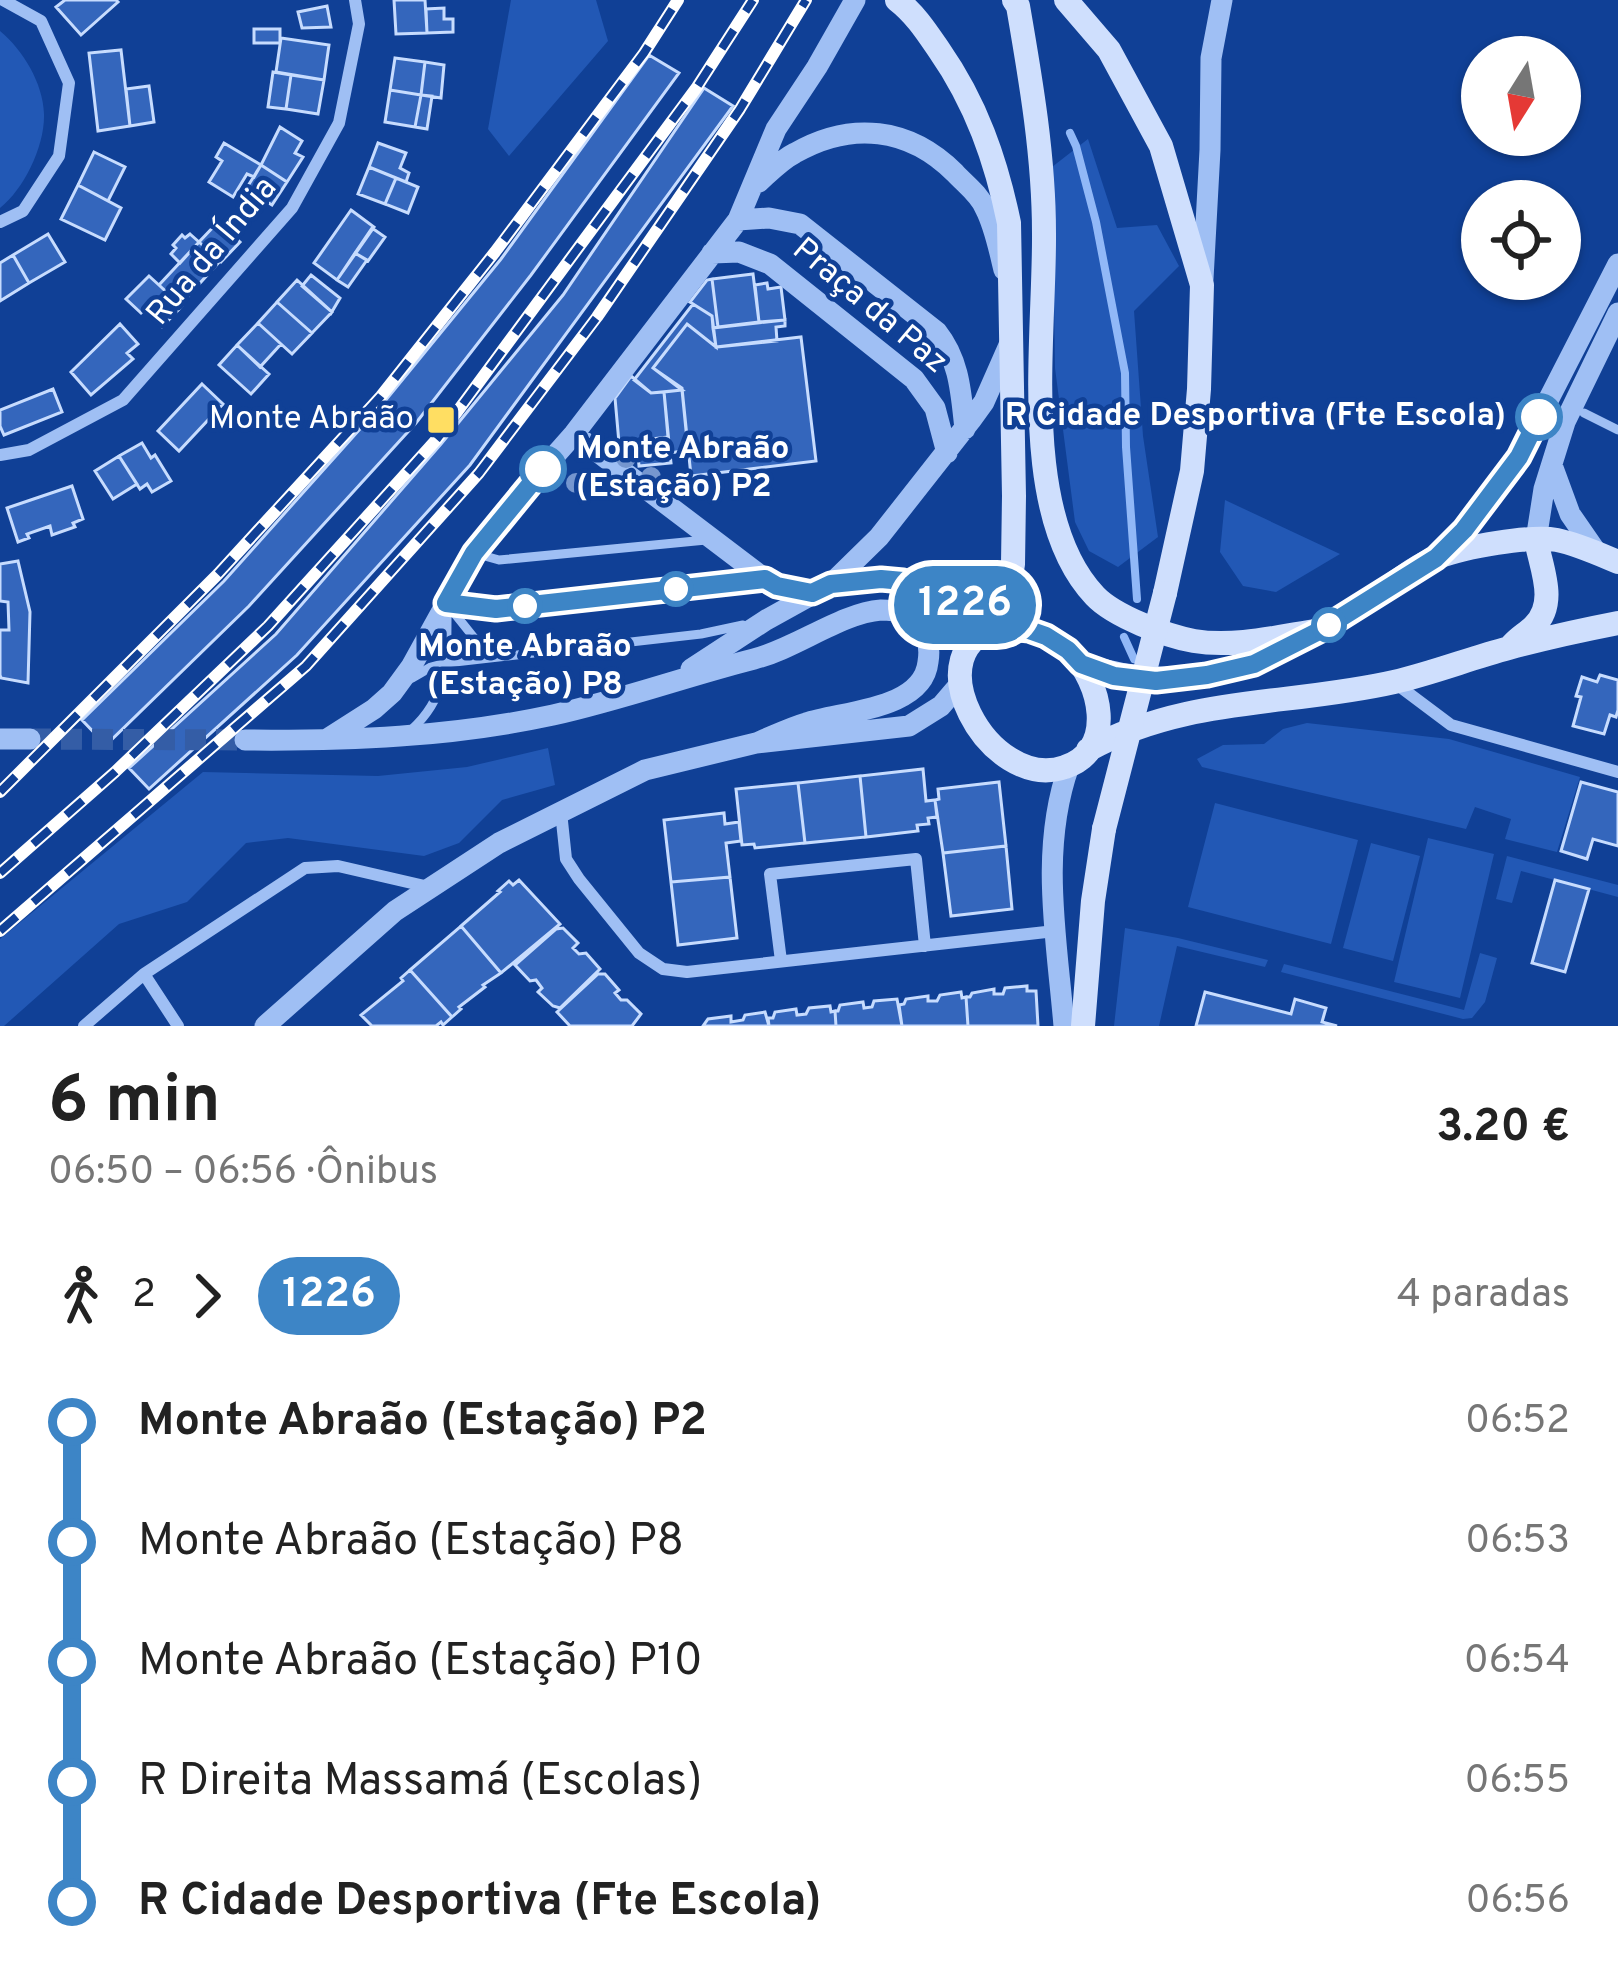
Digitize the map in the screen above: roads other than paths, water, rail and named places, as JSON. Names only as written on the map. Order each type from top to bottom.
[{"type":"main road","points":[[897,0],[915,14],[961,82],[986,135],[1009,223],[1013,564],[999,627]]},
{"type":"main road","points":[[1014,0],[1037,115],[1045,228],[1041,431],[1048,503],[1065,555],[1097,598],[1138,622],[1195,641],[1240,642],[1321,630]]},
{"type":"main road","points":[[1066,0],[1109,50],[1161,146],[1202,285],[1192,471],[1104,829],[1083,1026]]},
{"type":"main road","points":[[1081,664],[1114,676],[1156,681],[1254,664],[1321,630],[1436,558],[1492,544],[1553,539],[1608,558]]},
{"type":"main road","points":[[1510,647],[1545,611],[1547,596],[1536,540]]},
{"type":"main road","points":[[1079,758],[1097,734],[1099,706],[1081,664],[1068,650],[1029,630],[999,627],[978,637],[961,668],[959,686],[969,717],[998,748],[1019,763],[1043,770],[1079,758],[1119,733],[1149,722],[1243,702],[1394,682],[1510,647],[1618,623]]},
{"type":"street","points":[[0,223],[23,211],[58,156],[69,83],[41,21],[3,0]]},
{"type":"street","name":"Rua da Índia","points":[[0,455],[29,450],[123,400],[292,208],[340,124],[359,24],[355,0]]},
{"type":"street","points":[[738,220],[776,129],[855,0]]},
{"type":"street","points":[[1202,285],[1211,58],[1222,0]]},
{"type":"street","points":[[754,186],[790,155],[826,137],[878,131],[920,146],[938,157],[985,208],[1010,290]]},
{"type":"street","name":"Praça da Paz","points":[[324,740],[392,693],[474,553],[574,434],[738,220],[769,218],[800,224],[937,332],[958,369],[965,429]]},
{"type":"street","name":"Praça da Paz","points":[[712,253],[739,252],[770,264],[914,380],[935,408],[947,453]]},
{"type":"street","points":[[1436,558],[1464,530],[1519,457],[1618,264]]},
{"type":"street","points":[[1536,540],[1544,489],[1565,422],[1618,313]]},
{"type":"street","name":"Praça da Paz","points":[[675,679],[822,588],[879,537],[984,402],[1010,343]]},
{"type":"street","name":"Praça da Paz","points":[[574,434],[777,586],[822,588],[881,579],[918,585],[999,627]]},
{"type":"street","points":[[1552,465],[1570,514],[1608,558]]},
{"type":"street","points":[[245,740],[403,737],[477,729],[553,715],[769,656],[866,613],[903,613],[919,623],[929,655],[926,674],[907,694],[882,706],[807,722],[756,743]]},
{"type":"street","points":[[1394,682],[1451,725],[1618,772]]},
{"type":"street","points":[[265,1026],[395,911],[499,843],[645,770],[756,743],[909,726],[940,706],[959,686]]},
{"type":"street","points":[[0,739],[30,739]]},
{"type":"street","points":[[1064,1026],[1052,854],[1060,790],[1079,758]]},
{"type":"street","points":[[561,812],[566,859],[639,953],[663,969],[687,972],[1057,931]]},
{"type":"street","points":[[781,962],[770,874],[916,859],[925,946]]},
{"type":"street","points":[[84,1026],[144,974],[305,868],[338,866],[430,888]]},
{"type":"street","points":[[144,974],[178,1026]]},
{"type":"lane","points":[[1584,413],[1618,430]]},
{"type":"lane","points":[[474,553],[499,560],[715,540]]},
{"type":"lane","name":"Praça da Paz","points":[[403,737],[426,716],[442,686],[446,603],[496,609],[765,579]]},
{"type":"lane","points":[[446,603],[475,639],[504,656]]},
{"type":"lane","name":"Praça da Paz","points":[[392,693],[431,667],[446,663],[701,634],[766,620]]},
{"type":"waterway","points":[[1070,133],[1096,222],[1125,373],[1137,599]]},
{"type":"waterway","points":[[1124,637],[1134,659]]},
{"type":"tunnel","points":[[30,739],[245,740]]},
{"type":"railway","points":[[0,792],[218,574],[381,396],[495,252],[644,53],[678,0]]},
{"type":"railway","points":[[0,873],[115,772],[268,626],[437,439],[697,87],[753,0]]},
{"type":"railway","points":[[0,931],[306,666],[479,473],[597,317],[740,109],[806,0]]},
{"type":"place","name":"R Cidade Desportiva (Fte Escola)","points":[[1539,417]]},
{"type":"place","name":"Monte Abraão","points":[[441,420]]},
{"type":"place","name":"Monte Abraão (Estação) P2","points":[[543,469]]},
{"type":"place","name":"Monte Abraão (Estação) P8","points":[[525,606]]}]
